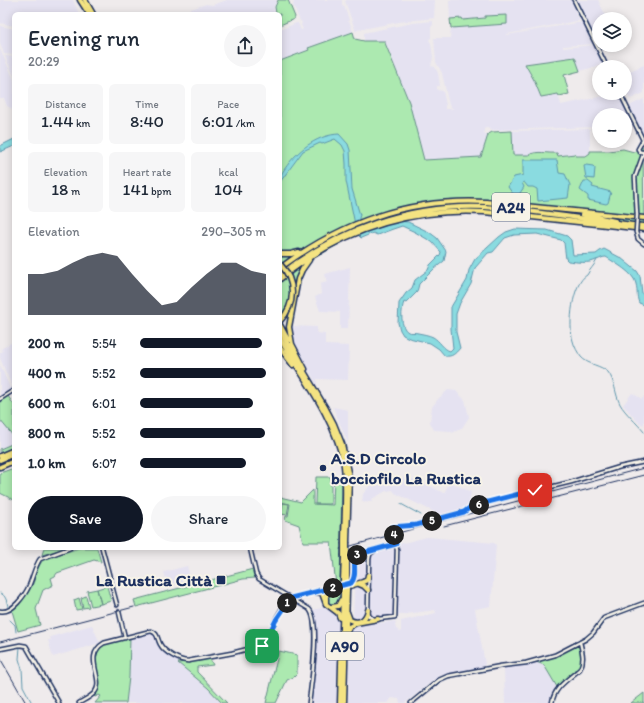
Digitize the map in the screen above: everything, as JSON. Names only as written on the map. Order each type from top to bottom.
[{"type":"highway","points":[[80,0],[87,12]]},
{"type":"highway","points":[[85,0],[92,12]]},
{"type":"highway","points":[[406,213],[437,203],[469,202],[509,204],[644,218]]},
{"type":"highway","name":"A24","points":[[282,273],[325,242],[367,223],[406,213],[452,206],[488,206],[644,224]]},
{"type":"highway","name":"A24","points":[[406,213],[438,209],[476,207],[644,224]]},
{"type":"highway","points":[[406,213],[503,210],[553,215]]},
{"type":"highway","points":[[564,210],[615,221]]},
{"type":"highway","points":[[458,211],[492,213],[644,229]]},
{"type":"highway","points":[[282,254],[295,254],[317,242],[351,231]]},
{"type":"highway","points":[[282,278],[351,231]]},
{"type":"highway","points":[[282,267],[317,242]]},
{"type":"highway","points":[[312,389],[290,339],[289,331],[291,312],[300,274],[314,255]]},
{"type":"highway","points":[[282,267],[290,278],[292,291],[289,308],[282,318]]},
{"type":"highway","points":[[282,329],[296,352]]},
{"type":"highway","name":"A90","points":[[282,335],[332,427],[342,459],[345,482],[346,542],[340,703]]},
{"type":"highway","name":"A90","points":[[282,342],[312,389]]},
{"type":"highway","points":[[282,351],[306,387],[312,389]]},
{"type":"highway","points":[[0,456],[12,451]]},
{"type":"highway","points":[[0,461],[12,456]]},
{"type":"highway","points":[[0,467],[12,462]]},
{"type":"highway","points":[[326,603],[326,596],[329,592],[366,580],[368,575]]},
{"type":"highway","points":[[356,584],[363,585],[368,590]]},
{"type":"highway","points":[[330,607],[336,608],[339,606],[344,591]]},
{"type":"highway","name":"A90","points":[[344,591],[346,602],[344,703]]},
{"type":"highway","points":[[317,592],[322,594],[326,603],[340,616],[342,638]]},
{"type":"highway","points":[[346,602],[349,618],[353,621],[359,622],[363,620],[366,617],[368,610]]},
{"type":"highway","points":[[345,648],[348,628],[350,626],[356,623],[378,619]]},
{"type":"street","points":[[574,0],[604,60]]},
{"type":"street","points":[[623,100],[643,141],[642,146],[638,148],[642,158]]},
{"type":"street","points":[[639,151],[644,152],[634,177],[637,215],[636,232],[638,239],[644,244]]},
{"type":"street","points":[[0,399],[12,391]]},
{"type":"street","points":[[375,550],[370,554],[369,559],[368,610],[371,618],[378,619],[395,617],[396,542],[392,527],[416,525],[464,512],[472,506],[571,482],[620,467],[644,462]]},
{"type":"street","points":[[79,703],[94,693],[96,689],[94,655],[98,648],[104,643],[149,631],[156,634],[164,648],[178,660],[183,661],[232,653],[264,645],[276,620],[290,598],[352,582],[354,578],[355,557],[357,554],[375,550],[396,542]]},
{"type":"street","points":[[0,611],[4,612],[11,609],[25,593],[40,559],[65,550]]},
{"type":"street","points":[[103,550],[117,605]]},
{"type":"street","points":[[250,550],[258,578],[310,610],[313,616],[314,667],[309,703]]},
{"type":"street","points":[[363,553],[367,554],[369,559]]},
{"type":"street","points":[[411,703],[439,680],[448,676],[536,661],[555,655],[590,636],[604,618],[644,603]]},
{"type":"street","points":[[119,612],[125,638]]},
{"type":"street","points":[[552,703],[553,695],[558,688],[582,665],[580,642]]},
{"type":"street","points":[[0,649],[18,645],[26,646],[59,703]]},
{"type":"shaded area","points":[[0,0],[73,0],[78,12],[12,12],[12,26],[0,23]]},
{"type":"shaded area","points":[[227,0],[277,0],[274,7],[275,12],[182,12],[206,4],[212,5]]},
{"type":"shaded area","points":[[291,0],[342,0],[342,5],[344,6],[353,32],[309,48],[309,50],[282,60],[282,28],[298,23],[301,30],[303,29],[301,25],[302,22],[300,21],[293,5],[294,2]]},
{"type":"shaded area","points":[[435,0],[434,18],[399,22],[357,30],[356,32],[345,1]]},
{"type":"shaded area","points":[[449,0],[573,0],[577,9],[575,11],[578,17],[581,17],[582,20],[507,35],[583,22],[592,40],[592,44],[563,46],[563,48],[592,45],[592,52],[599,52],[603,60],[592,60],[592,68],[580,71],[575,57],[525,64],[541,97],[558,94],[561,105],[592,99],[592,100],[622,100],[626,108],[592,108],[592,127],[493,130],[488,127],[484,129],[484,133],[488,135],[482,158],[424,160],[409,102],[385,41],[364,41],[364,33],[413,23],[433,21],[433,25],[431,27],[431,38],[429,39],[433,57],[431,66],[435,67],[438,73],[440,86],[437,86],[437,90],[443,91],[446,105],[445,109],[453,109],[449,105],[442,73],[436,62],[434,38],[450,38],[451,28],[507,24],[485,17],[463,20],[462,18],[450,19]]},
{"type":"shaded area","points":[[574,0],[598,0],[604,12],[592,12],[592,34]]},
{"type":"shaded area","points":[[0,26],[12,29],[12,55],[4,54],[0,43]]},
{"type":"shaded area","points":[[0,49],[12,76],[12,109],[7,106],[4,98],[0,98]]},
{"type":"shaded area","points":[[5,56],[12,57],[12,72]]},
{"type":"shaded area","points":[[644,65],[644,93],[632,98],[632,70]]},
{"type":"shaded area","points":[[644,99],[644,140],[632,113],[632,108],[630,108],[631,105]]},
{"type":"shaded area","points":[[590,129],[590,154],[586,156],[558,156],[554,153],[539,152],[529,155],[512,155],[512,131]]},
{"type":"shaded area","points":[[350,267],[348,329],[340,329],[340,312],[320,311],[315,297],[321,294],[320,284],[327,282],[325,274]]},
{"type":"shaded area","points":[[291,326],[317,327],[317,333],[325,334],[325,345],[349,346],[348,380],[317,379],[317,385],[292,339]]},
{"type":"shaded area","points":[[12,342],[12,387],[0,358],[0,353],[3,351],[1,349]]},
{"type":"shaded area","points":[[0,365],[11,390],[0,397]]},
{"type":"shaded area","points":[[448,390],[456,391],[465,400],[469,417],[462,428],[452,433],[451,431],[434,430],[430,422],[432,407]]},
{"type":"shaded area","points":[[632,393],[642,399],[644,396],[644,425],[638,422],[623,405]]},
{"type":"shaded area","points":[[333,407],[348,410],[348,443]]},
{"type":"shaded area","points":[[0,421],[12,435],[12,444],[0,449]]},
{"type":"shaded area","points":[[394,476],[417,480],[444,493],[450,482],[471,492],[469,502],[473,506],[466,511],[445,517],[395,493],[393,490],[386,491],[372,499],[372,501],[362,502],[363,494],[369,487],[382,478]]},
{"type":"shaded area","points":[[427,537],[494,543],[496,545],[491,606],[475,609],[485,664],[482,667],[475,669],[439,676],[405,703],[400,703],[399,699],[392,698],[387,703],[348,703],[350,629],[359,626],[361,623],[395,621],[396,629],[399,632],[401,631],[401,621],[436,613],[435,610],[356,620],[353,619],[356,557],[360,554]]},
{"type":"shaded area","points":[[187,566],[191,580],[168,586],[164,572]]},
{"type":"shaded area","points":[[327,607],[337,613],[339,617],[339,703],[310,703],[315,665],[314,614],[312,610]]},
{"type":"shaded area","points":[[92,625],[100,643],[53,657],[48,640],[51,640],[50,637]]},
{"type":"shaded area","points":[[152,632],[156,636],[161,648],[180,662],[178,663],[208,688],[222,703],[126,703],[129,678],[130,638]]},
{"type":"shaded area","points":[[536,663],[544,665],[555,682],[550,703],[505,703],[504,668]]},
{"type":"green space","points":[[278,0],[288,0],[295,17],[294,19],[282,24],[282,12],[276,12],[275,7]]},
{"type":"green space","points":[[507,15],[507,24],[451,28],[450,19],[462,18],[463,20],[485,18],[485,16]]},
{"type":"green space","points":[[353,32],[355,39],[364,41],[385,40],[409,102],[424,160],[481,157],[487,135],[492,132],[512,131],[513,155],[529,155],[539,152],[557,153],[558,156],[575,154],[576,156],[586,156],[590,153],[590,151],[623,149],[634,152],[637,150],[639,151],[640,148],[643,147],[644,230],[478,213],[450,213],[414,217],[365,231],[353,236],[304,264],[296,280],[293,294],[290,276],[301,266],[286,277],[290,293],[288,304],[282,315],[282,60],[309,50],[308,48]]},
{"type":"green space","points":[[575,57],[580,71],[564,75],[569,94],[541,97],[525,64]]},
{"type":"green space","points":[[8,396],[12,402],[12,435],[0,420],[0,401]]},
{"type":"green space","points":[[12,444],[12,449],[0,454],[0,449]]},
{"type":"green space","points":[[12,469],[12,499],[0,493],[0,473]]},
{"type":"green space","points":[[334,476],[342,477],[340,584],[336,585],[331,542],[303,542],[299,525],[285,520],[286,516],[288,516],[290,504],[282,502],[282,497],[301,502],[313,490],[313,504],[333,505]]},
{"type":"green space","points":[[316,477],[331,477],[331,504],[315,504]]},
{"type":"green space","points":[[283,503],[289,504],[287,515],[282,514]]},
{"type":"green space","points":[[43,550],[58,550],[42,555]]},
{"type":"green space","points":[[73,550],[98,550],[101,562],[94,560],[57,573],[51,578],[53,585],[43,590],[36,609],[40,625],[18,631],[12,611],[32,586],[38,568],[44,559]]},
{"type":"green space","points":[[253,569],[255,578],[243,579],[136,607],[134,600]]},
{"type":"green space","points":[[107,586],[111,601],[101,604],[97,589]]},
{"type":"green space","points":[[97,589],[101,604],[91,606],[87,591]]},
{"type":"green space","points":[[340,591],[339,604],[329,605],[327,603],[330,593]]},
{"type":"green space","points":[[86,596],[89,607],[83,608],[81,598]]},
{"type":"green space","points":[[79,598],[82,609],[76,610],[74,600]]},
{"type":"green space","points":[[130,638],[129,677],[126,703],[95,703],[101,696],[99,695],[95,697],[93,695],[98,690],[99,686],[95,660],[98,649],[101,646],[111,642]]},
{"type":"green space","points":[[579,645],[581,662],[579,668],[576,670],[575,669],[574,672],[557,687],[544,665],[536,662]]},
{"type":"green space","points":[[279,651],[297,655],[297,674],[287,680],[276,703],[266,703]]},
{"type":"green space","points":[[210,659],[213,665],[197,667],[197,672],[227,703],[222,703],[208,688],[178,663]]},
{"type":"green space","points":[[644,693],[644,703],[631,703]]},
{"type":"water","points":[[339,134],[348,144],[350,150],[352,189],[360,215],[359,218],[362,231],[378,228],[399,221],[408,222],[429,232],[437,238],[446,251],[444,261],[419,284],[417,292],[406,303],[404,302],[402,309],[402,323],[405,330],[408,332],[433,337],[445,349],[450,351],[453,348],[451,307],[467,280],[469,270],[475,259],[499,237],[506,232],[515,229],[547,230],[567,236],[571,240],[573,255],[596,254],[604,249],[621,258],[637,271],[640,276],[642,293],[644,296],[644,305],[639,303],[635,280],[632,276],[606,257],[590,262],[568,261],[566,259],[564,243],[561,240],[537,234],[514,235],[505,238],[493,252],[488,253],[475,268],[471,284],[460,303],[456,314],[456,332],[460,348],[455,353],[450,356],[445,356],[439,349],[430,343],[403,335],[398,323],[399,303],[406,293],[412,288],[415,280],[428,270],[430,265],[441,252],[432,242],[402,226],[377,235],[373,233],[361,238],[357,234],[346,181],[345,151],[342,145],[335,139],[322,144],[320,143],[303,151],[282,179],[282,174],[285,168],[299,152],[311,143],[331,135]]},
{"type":"water","points":[[12,140],[12,147],[0,152],[0,146]]},
{"type":"water","points":[[523,160],[557,160],[559,173],[565,174],[570,185],[568,198],[538,201],[537,189],[528,187],[524,182],[522,183],[524,187],[516,199],[514,198],[508,187],[514,177],[523,175]]},
{"type":"water","points":[[584,166],[593,166],[595,168],[594,179],[586,178]]},
{"type":"water","points":[[584,181],[588,181],[593,185],[592,187],[611,192],[608,203],[606,204],[588,200],[588,196],[580,190]]},
{"type":"waterway","points":[[597,260],[578,287],[572,305],[571,325],[575,347],[584,360],[608,372],[612,379],[620,404],[644,432]]},
{"type":"waterway","points":[[401,504],[421,515]]},
{"type":"waterway","points":[[0,593],[5,597],[8,607]]},
{"type":"waterway","points":[[10,620],[15,625],[16,632]]},
{"type":"waterway","points":[[20,647],[19,659],[22,669],[23,686],[32,703]]},
{"type":"tunnel","points":[[117,605],[119,612]]},
{"type":"railway","points":[[340,549],[644,468]]},
{"type":"railway","points":[[444,526],[644,475]]},
{"type":"railway","points":[[0,642],[134,607]]},
{"type":"railway","points":[[0,658],[26,703]]},
{"type":"place","name":"A.S.D Circolo bocciofilo La Rustica","points":[[323,468]]},
{"type":"place","name":"La Rustica Città","points":[[221,580]]},
{"type":"route","points":[[262,646],[264,645],[276,620],[291,598],[350,584],[354,581],[354,559],[357,554],[396,544],[392,527],[416,525],[464,512],[472,506],[535,490]]}]
